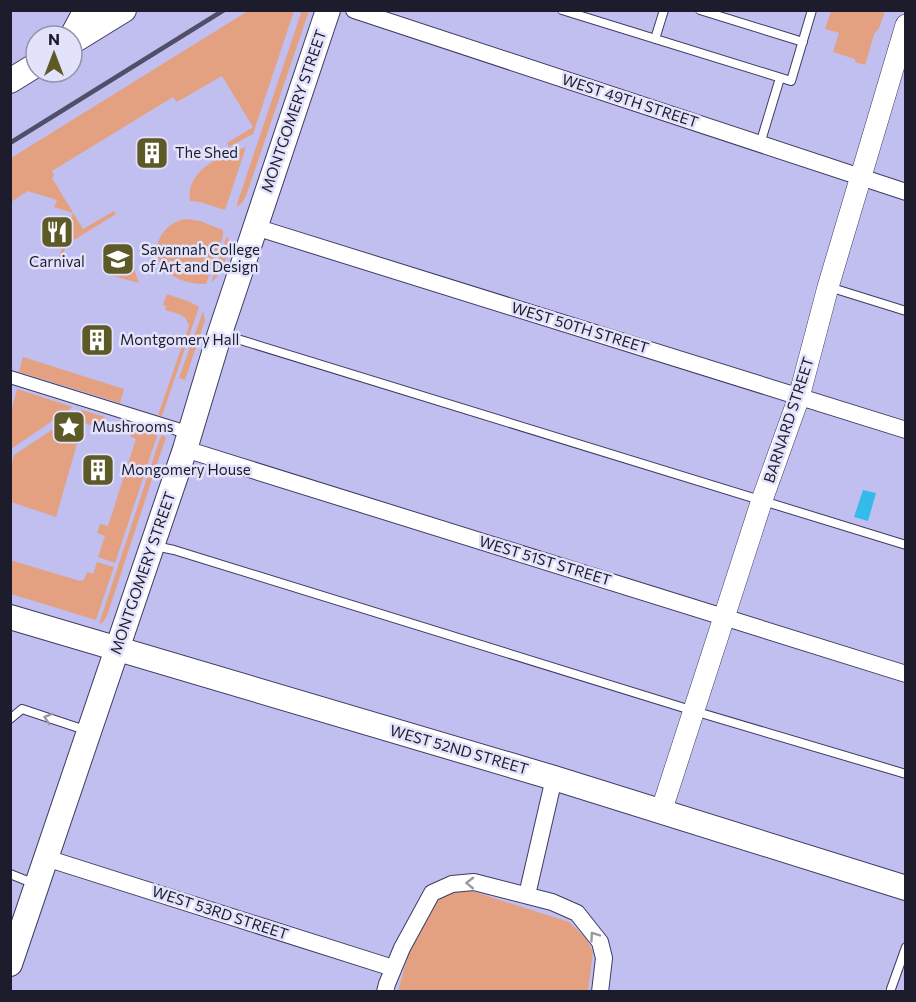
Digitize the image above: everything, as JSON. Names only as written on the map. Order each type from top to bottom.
[{"type":"main road","points":[[78,24],[86,10]]},
{"type":"main road","points":[[84,35],[124,10]]},
{"type":"main road","name":"MONTGOMERY STREET","points":[[10,964],[15,937],[37,885],[188,441],[220,333],[328,10]]},
{"type":"main road","points":[[10,81],[24,72]]},
{"type":"main road","name":"WEST 52ND STREET","points":[[10,617],[554,778],[906,888]]},
{"type":"street","name":"WEST 49TH STREET","points":[[354,10],[906,192]]},
{"type":"street","name":"BARNARD STREET","points":[[661,812],[762,500],[799,397],[828,287],[905,32]]},
{"type":"street","name":"WEST 50TH STREET","points":[[255,227],[906,430]]},
{"type":"street","points":[[10,377],[188,441]]},
{"type":"street","name":"WEST 51ST STREET","points":[[188,441],[906,674]]},
{"type":"street","points":[[527,895],[554,778]]},
{"type":"street","name":"WEST 53RD STREET","points":[[46,858],[393,968]]},
{"type":"street","points":[[386,992],[393,968],[432,893],[452,884],[474,882],[552,902],[577,913],[600,942],[604,958],[600,992]]},
{"type":"lane","points":[[562,10],[791,81],[812,10]]},
{"type":"lane","points":[[655,39],[664,10]]},
{"type":"lane","points":[[700,10],[803,42]]},
{"type":"lane","points":[[760,144],[780,78]]},
{"type":"lane","points":[[828,287],[906,311]]},
{"type":"lane","points":[[220,333],[906,545]]},
{"type":"lane","points":[[152,545],[906,774]]},
{"type":"lane","points":[[10,719],[22,709],[89,731]]},
{"type":"lane","points":[[10,874],[37,885]]},
{"type":"lane","points":[[891,989],[906,947]]},
{"type":"shaded area","points":[[302,10],[309,11],[246,196],[237,207],[237,204]]},
{"type":"shaded area","points":[[248,11],[294,11],[253,134],[229,147],[227,143],[253,127],[222,76],[177,102],[173,97],[52,171],[54,176],[52,178],[83,229],[114,211],[116,214],[66,245],[61,261],[58,261],[73,213],[54,207],[57,200],[28,191],[11,202],[11,158]]},
{"type":"shaded area","points":[[831,11],[885,11],[879,28],[874,34],[865,65],[833,52],[839,33],[825,29]]},
{"type":"shaded area","points":[[246,147],[225,210],[190,201],[190,190],[199,172],[216,159]]},
{"type":"shaded area","points":[[187,219],[200,221],[223,230],[223,236],[206,284],[190,283],[175,277],[167,271],[158,255],[159,239],[164,232],[178,221]]},
{"type":"shaded area","points":[[228,237],[225,261],[212,282],[226,238]]},
{"type":"shaded area","points":[[130,262],[139,283],[110,275],[114,271]]},
{"type":"shaded area","points":[[167,294],[199,307],[162,416],[158,415],[189,326],[183,316],[165,310],[166,306],[163,305]]},
{"type":"shaded area","points":[[203,311],[205,320],[185,380],[179,378]]},
{"type":"shaded area","points":[[23,357],[124,389],[120,403],[19,372]]},
{"type":"shaded area","points":[[17,389],[73,407],[11,449],[11,412]]},
{"type":"shaded area","points":[[82,410],[105,417],[102,428],[83,423],[56,517],[11,502],[11,467],[14,455]]},
{"type":"shaded area","points":[[133,425],[156,433],[157,436],[115,563],[98,557],[105,536],[97,533],[100,524],[108,526],[136,439],[130,436]]},
{"type":"shaded area","points":[[162,435],[166,437],[107,616],[99,624],[160,438]]},
{"type":"shaded area","points":[[10,560],[80,581],[84,580],[87,572],[93,574],[97,562],[114,567],[96,620],[11,594]]},
{"type":"shaded area","points":[[472,891],[569,922],[586,938],[593,952],[588,991],[398,992],[410,949],[431,907],[441,898],[453,892]]},
{"type":"water","points":[[863,490],[876,493],[868,521],[854,517]]},
{"type":"railway","points":[[10,143],[224,10]]},
{"type":"place","name":"The Shed","points":[[152,153]]},
{"type":"place","name":"Carnival","points":[[57,232]]},
{"type":"place","name":"Savannah College of Art and Design","points":[[118,259]]},
{"type":"place","name":"Montgomery Hall","points":[[97,340]]},
{"type":"place","name":"Mushrooms","points":[[69,427]]},
{"type":"place","name":"Mongomery House","points":[[98,470]]}]
